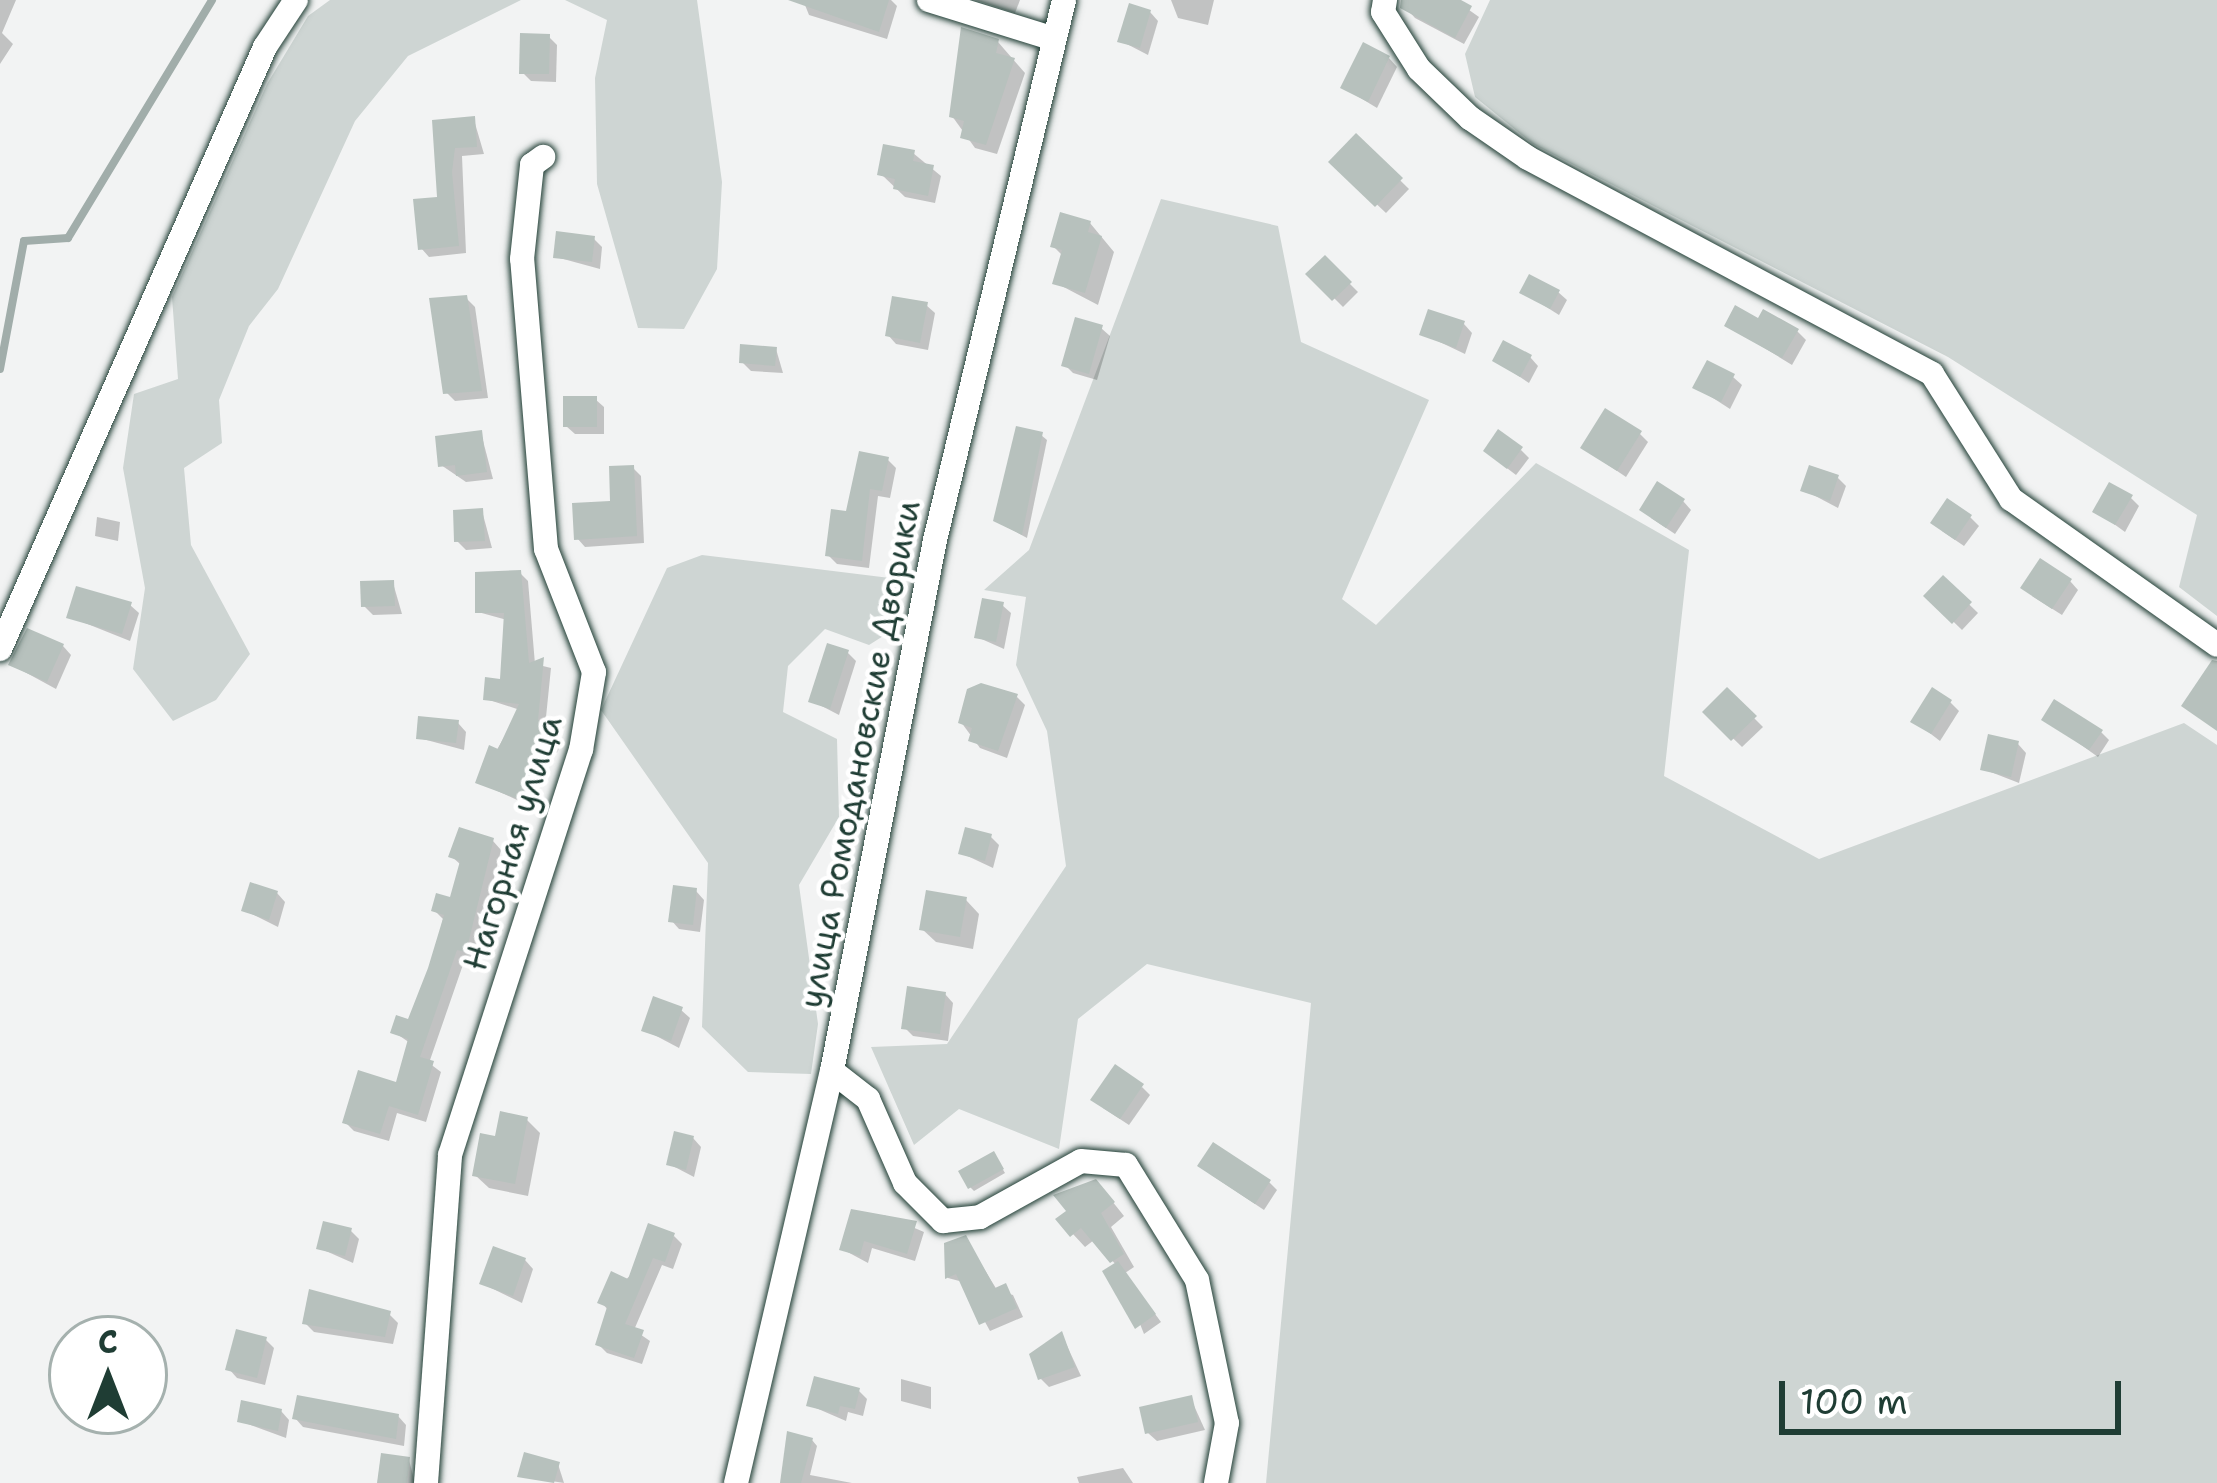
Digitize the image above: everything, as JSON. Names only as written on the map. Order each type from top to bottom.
[{"type":"street","points":[[0,649],[265,47],[296,0]]},
{"type":"street","points":[[928,0],[1054,39]]},
{"type":"street","name":"улица Ромодановские Дворики","points":[[736,1483],[832,1071],[935,540],[1064,0]]},
{"type":"street","points":[[1384,0],[1383,12],[1419,69],[1470,118],[1528,158],[1932,374],[2011,500],[2217,645]]},
{"type":"street","name":"Нагорная улица","points":[[426,1483],[450,1155],[581,750],[594,672],[546,549],[522,260],[532,165],[543,157]]},
{"type":"street","points":[[832,1071],[868,1099],[905,1183],[943,1221],[980,1217],[1081,1161],[1126,1165],[1197,1280],[1227,1423],[1216,1483]]},
{"type":"shaded area","points":[[330,0],[521,0],[408,56],[355,121],[278,289],[249,326],[219,400],[222,443],[184,468],[191,545],[250,654],[216,700],[173,721],[133,669],[145,588],[123,468],[134,394],[178,379],[172,297],[267,84],[308,16]]},
{"type":"shaded area","points":[[565,0],[697,0],[722,182],[717,269],[684,329],[638,328],[597,184],[595,78],[607,20]]},
{"type":"shaded area","points":[[1490,0],[2217,0],[2217,616],[2179,587],[2197,515],[1948,357],[1533,144],[1475,97],[1465,54]]},
{"type":"shaded area","points":[[1161,199],[1278,226],[1301,342],[1429,400],[1342,599],[1376,625],[1536,463],[1689,550],[1664,776],[1819,859],[2184,723],[2217,745],[2217,1483],[1266,1483],[1311,1003],[1147,964],[1078,1019],[1059,1149],[959,1109],[914,1145],[871,1047],[947,1044],[1066,866],[1047,731],[1016,665],[1026,597],[984,590],[1029,550]]},
{"type":"shaded area","points":[[702,555],[898,579],[896,628],[869,645],[825,629],[788,666],[783,712],[837,739],[839,817],[799,885],[818,1024],[811,1074],[748,1072],[702,1027],[708,863],[601,710],[667,568]]},
{"type":"building","points":[[788,0],[889,0],[879,32]]},
{"type":"building","points":[[1401,0],[1461,0],[1472,6],[1455,38],[1400,8]]},
{"type":"building","points":[[1129,3],[1151,10],[1140,48],[1117,42]]},
{"type":"building","points":[[961,27],[999,39],[996,53],[1015,58],[986,145],[960,138],[964,121],[949,117]]},
{"type":"building","points":[[520,33],[550,34],[549,74],[519,74]]},
{"type":"building","points":[[1363,42],[1390,56],[1368,102],[1340,88]]},
{"type":"building","points":[[475,116],[477,147],[455,148],[452,172],[459,246],[418,250],[413,199],[437,197],[432,120]]},
{"type":"building","points":[[1356,133],[1403,178],[1375,207],[1328,162]]},
{"type":"building","points":[[883,144],[915,150],[913,161],[934,165],[928,196],[893,189],[895,179],[877,175]]},
{"type":"building","points":[[1060,212],[1091,221],[1088,232],[1102,236],[1085,293],[1052,284],[1062,250],[1050,247]]},
{"type":"building","points":[[556,231],[595,236],[592,262],[553,258]]},
{"type":"building","points":[[1325,255],[1352,282],[1332,301],[1305,274]]},
{"type":"building","points":[[1529,274],[1560,290],[1550,309],[1519,293]]},
{"type":"building","points":[[467,295],[482,391],[443,394],[429,298]]},
{"type":"building","points":[[892,296],[928,302],[920,343],[885,336]]},
{"type":"building","points":[[1735,305],[1758,318],[1763,309],[1799,329],[1782,358],[1724,326]]},
{"type":"building","points":[[1428,309],[1465,321],[1456,348],[1419,335]]},
{"type":"building","points":[[1075,317],[1103,325],[1089,374],[1061,366]]},
{"type":"building","points":[[1503,340],[1532,355],[1520,377],[1492,361]]},
{"type":"building","points":[[740,344],[777,347],[775,366],[739,363]]},
{"type":"building","points":[[1707,360],[1735,374],[1721,402],[1692,388]]},
{"type":"building","points":[[563,396],[597,396],[597,427],[563,427]]},
{"type":"building","points":[[1605,408],[1642,431],[1617,471],[1580,448]]},
{"type":"building","points":[[1016,426],[1043,432],[1022,535],[993,521]]},
{"type":"building","points":[[1498,429],[1523,447],[1507,469],[1483,451]]},
{"type":"building","points":[[482,430],[487,472],[456,476],[455,465],[438,467],[435,436]]},
{"type":"building","points":[[859,451],[889,457],[882,491],[870,489],[862,561],[825,556],[831,509],[846,511]]},
{"type":"building","points":[[634,465],[637,536],[574,540],[572,503],[610,501],[609,466]]},
{"type":"building","points":[[1809,465],[1839,475],[1830,501],[1800,491]]},
{"type":"building","points":[[1657,481],[1685,499],[1666,528],[1639,510]]},
{"type":"building","points":[[2109,482],[2133,495],[2115,525],[2092,512]]},
{"type":"building","points":[[1947,498],[1972,515],[1955,540],[1930,523]]},
{"type":"building","points":[[483,508],[485,541],[454,542],[453,510]]},
{"type":"building","points":[[2040,558],[2072,579],[2052,609],[2020,588]]},
{"type":"building","points":[[521,570],[529,663],[544,657],[538,720],[557,729],[548,747],[542,744],[521,800],[475,783],[489,745],[498,749],[519,704],[483,700],[485,677],[500,679],[504,613],[475,613],[475,572]]},
{"type":"building","points":[[1943,575],[1972,602],[1952,624],[1923,596]]},
{"type":"building","points":[[394,580],[395,606],[361,607],[360,581]]},
{"type":"building","points":[[76,586],[132,602],[122,634],[66,618]]},
{"type":"building","points":[[982,598],[1004,602],[996,642],[974,638]]},
{"type":"building","points":[[27,628],[64,644],[47,682],[8,665]]},
{"type":"building","points":[[827,643],[849,650],[830,709],[808,702]]},
{"type":"building","points":[[2212,660],[2217,661],[2217,731],[2181,706]]},
{"type":"building","points":[[981,683],[1018,694],[998,751],[968,741],[972,728],[958,723],[967,689]]},
{"type":"building","points":[[1727,687],[1757,716],[1731,741],[1702,712]]},
{"type":"building","points":[[1932,687],[1952,700],[1931,734],[1910,722]]},
{"type":"building","points":[[2054,699],[2103,730],[2089,750],[2041,720]]},
{"type":"building","points":[[418,716],[459,720],[456,743],[416,739]]},
{"type":"building","points":[[1988,734],[2019,741],[2011,777],[1980,770]]},
{"type":"building","points":[[459,827],[494,838],[466,952],[457,950],[420,1057],[434,1061],[418,1115],[389,1106],[380,1134],[342,1123],[358,1070],[396,1082],[408,1039],[390,1033],[396,1015],[408,1019],[428,968],[444,915],[431,911],[436,893],[450,897],[460,861],[448,857]]},
{"type":"building","points":[[965,827],[992,834],[985,861],[958,854]]},
{"type":"building","points":[[250,882],[278,891],[269,920],[241,911]]},
{"type":"building","points":[[673,885],[697,888],[693,925],[668,922]]},
{"type":"building","points":[[926,890],[967,897],[960,937],[919,930]]},
{"type":"building","points":[[907,986],[946,992],[940,1034],[901,1029]]},
{"type":"building","points":[[653,996],[683,1007],[671,1041],[641,1031]]},
{"type":"building","points":[[1115,1064],[1144,1084],[1120,1119],[1090,1100]]},
{"type":"building","points":[[500,1111],[528,1117],[515,1184],[472,1176],[480,1133],[495,1136]]},
{"type":"building","points":[[674,1131],[694,1136],[686,1170],[666,1165]]},
{"type":"building","points":[[1213,1142],[1271,1180],[1255,1204],[1197,1166]]},
{"type":"building","points":[[994,1151],[1004,1169],[968,1189],[958,1171]]},
{"type":"building","points":[[1096,1179],[1115,1202],[1101,1213],[1124,1254],[1110,1263],[1081,1228],[1070,1237],[1055,1219],[1066,1211],[1053,1195]]},
{"type":"building","points":[[851,1209],[917,1221],[907,1254],[864,1241],[860,1256],[839,1250]]},
{"type":"building","points":[[323,1221],[352,1228],[345,1256],[316,1249]]},
{"type":"building","points":[[648,1223],[675,1233],[665,1262],[653,1258],[625,1324],[644,1330],[634,1358],[595,1345],[607,1307],[597,1303],[611,1271],[628,1279]]},
{"type":"building","points":[[966,1235],[995,1288],[1006,1283],[1017,1308],[979,1325],[956,1274],[945,1279],[944,1243]]},
{"type":"building","points":[[493,1246],[526,1258],[513,1296],[479,1284]]},
{"type":"building","points":[[1118,1261],[1156,1314],[1135,1329],[1102,1271]]},
{"type":"building","points":[[309,1289],[391,1311],[385,1337],[302,1324]]},
{"type":"building","points":[[236,1329],[267,1337],[257,1378],[225,1370]]},
{"type":"building","points":[[1062,1331],[1075,1367],[1038,1380],[1029,1354]]},
{"type":"building","points":[[814,1376],[860,1388],[855,1409],[840,1406],[838,1414],[806,1406]]},
{"type":"building","points":[[297,1395],[399,1414],[396,1439],[292,1419]]},
{"type":"building","points":[[1192,1395],[1198,1422],[1145,1434],[1139,1407]]},
{"type":"building","points":[[241,1400],[282,1409],[278,1431],[237,1422]]},
{"type":"building","points":[[787,1431],[813,1438],[801,1483],[780,1483]]},
{"type":"building","points":[[524,1452],[560,1462],[554,1483],[517,1477]]},
{"type":"building","points":[[381,1453],[410,1457],[407,1483],[377,1483]]},
{"type":"waterway","points":[[0,369],[24,241],[68,238],[212,0]]}]
